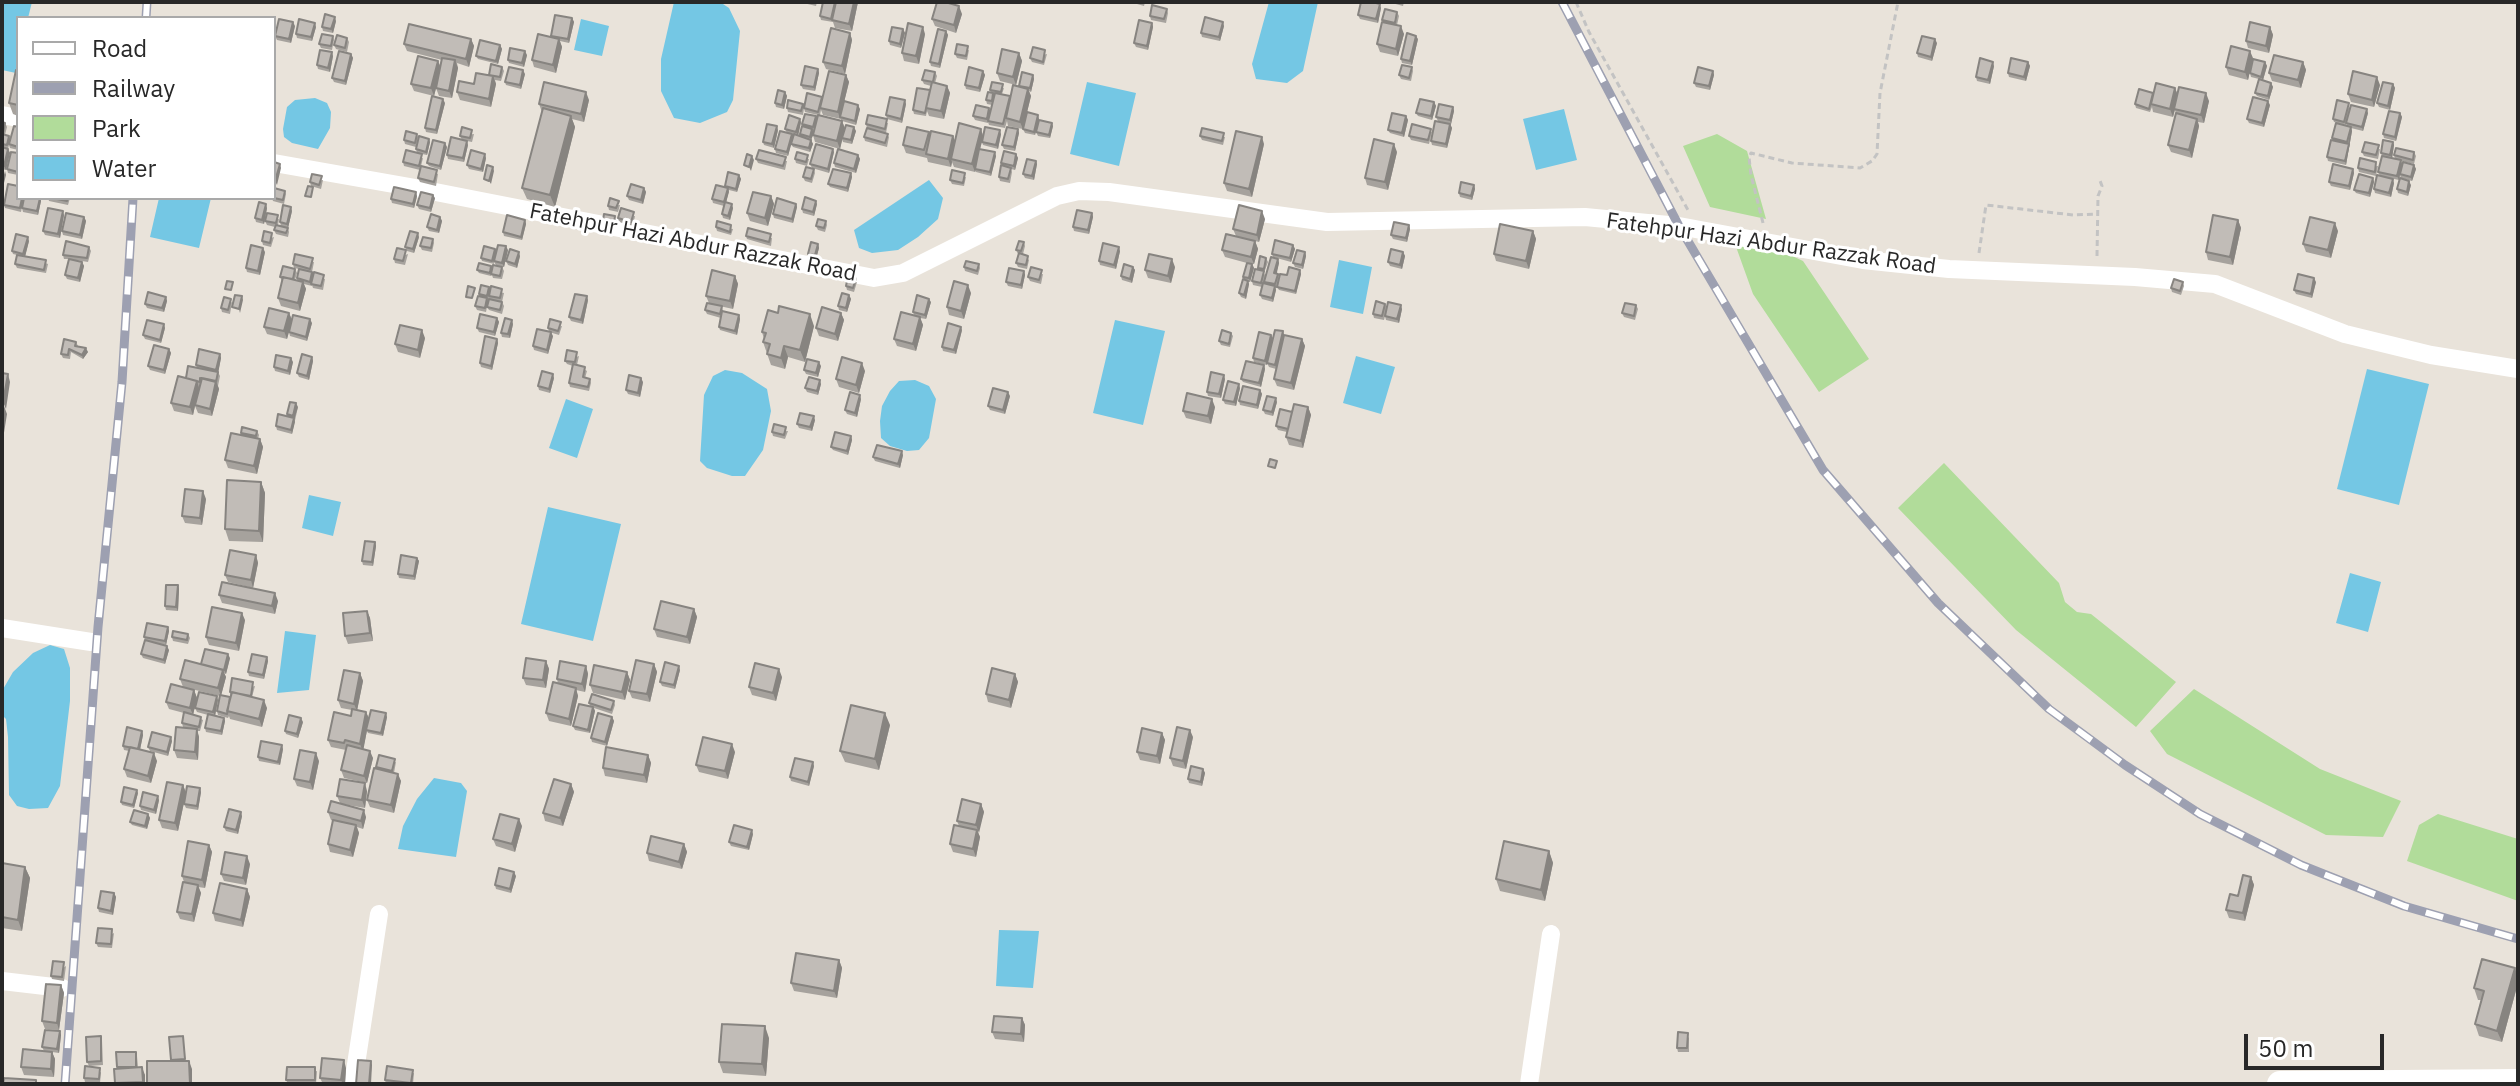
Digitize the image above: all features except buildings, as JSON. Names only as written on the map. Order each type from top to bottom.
[{"type":"main road","points":[[2280,1084],[2518,1082]]},
{"type":"street","name":"Fatehpur Hazi Abdur Razzak Road","points":[[276,163],[874,278],[903,273],[1057,196],[1079,191],[1109,192],[1327,222],[1585,217],[1698,229],[1863,260],[2215,284],[2345,334],[2431,355],[2518,369]]},
{"type":"street","points":[[2,628],[91,642]]},
{"type":"street","points":[[353,1084],[379,914]]},
{"type":"street","points":[[1529,1084],[1551,934]]},
{"type":"street","points":[[2,981],[62,988]]},
{"type":"path","points":[[1576,2],[1589,32],[1698,229]]},
{"type":"path","points":[[1767,242],[1751,175],[1751,153],[1814,165],[1860,168],[1872,161],[1877,154],[1880,93],[1898,2]]},
{"type":"path","points":[[2096,275],[2098,196],[2102,186],[2099,178]]},
{"type":"path","points":[[1981,270],[1977,257],[1981,250],[1986,205],[2073,215],[2099,214]]},
{"type":"green space","points":[[1717,134],[1747,151],[1766,219],[1710,207],[1683,146]]},
{"type":"green space","points":[[1735,244],[1775,248],[1803,261],[1869,359],[1819,392],[1753,294]]},
{"type":"green space","points":[[1944,463],[2059,583],[2065,602],[2077,612],[2091,614],[2176,682],[2136,727],[2016,630],[1898,508]]},
{"type":"green space","points":[[2194,689],[2320,769],[2401,801],[2383,837],[2326,835],[2167,754],[2150,731]]},
{"type":"green space","points":[[2438,814],[2518,839],[2518,901],[2407,861],[2419,825]]},
{"type":"water","points":[[2,2],[32,2],[28,16],[16,16],[16,73],[2,70]]},
{"type":"water","points":[[674,2],[720,2],[729,8],[740,31],[733,100],[727,112],[700,123],[674,118],[661,91],[661,59]]},
{"type":"water","points":[[1269,2],[1318,2],[1303,71],[1287,83],[1256,79],[1252,64]]},
{"type":"water","points":[[581,19],[609,26],[602,56],[574,50]]},
{"type":"water","points":[[1087,82],[1136,93],[1119,166],[1070,154]]},
{"type":"water","points":[[315,98],[327,103],[331,112],[330,128],[318,149],[292,143],[284,137],[283,129],[287,107],[295,100]]},
{"type":"water","points":[[1564,109],[1577,160],[1536,170],[1523,119]]},
{"type":"water","points":[[929,180],[943,198],[938,219],[898,250],[872,253],[859,248],[854,230]]},
{"type":"water","points":[[159,200],[211,200],[199,248],[150,237]]},
{"type":"water","points":[[1339,260],[1372,267],[1363,314],[1330,307]]},
{"type":"water","points":[[1115,320],[1165,331],[1143,425],[1093,413]]},
{"type":"water","points":[[1356,356],[1395,367],[1381,414],[1343,403]]},
{"type":"water","points":[[2367,369],[2429,384],[2399,505],[2337,489]]},
{"type":"water","points":[[725,370],[742,373],[767,389],[771,411],[763,450],[745,476],[732,476],[707,468],[700,461],[704,395],[713,376]]},
{"type":"water","points":[[915,380],[929,386],[936,399],[929,438],[919,450],[907,451],[890,446],[881,438],[880,421],[882,406],[890,391],[899,381]]},
{"type":"water","points":[[566,399],[593,409],[577,458],[549,448]]},
{"type":"water","points":[[309,495],[341,502],[333,536],[302,528]]},
{"type":"water","points":[[548,507],[621,524],[593,641],[521,624]]},
{"type":"water","points":[[2350,573],[2381,582],[2368,632],[2336,623]]},
{"type":"water","points":[[285,631],[316,635],[309,690],[277,693]]},
{"type":"water","points":[[50,645],[64,649],[70,668],[70,701],[60,786],[48,808],[29,809],[17,806],[9,795],[8,737],[6,719],[2,715],[2,691],[13,672],[33,653]]},
{"type":"water","points":[[434,778],[461,783],[467,791],[456,857],[398,849],[403,826],[417,799]]},
{"type":"water","points":[[999,930],[1039,931],[1033,988],[996,986]]},
{"type":"railway","points":[[146,16],[147,2]]},
{"type":"railway","points":[[1562,2],[1679,226],[1823,470],[1938,603],[2049,709],[2125,765],[2200,814],[2301,865],[2404,906],[2518,939]]},
{"type":"railway","points":[[65,1084],[98,627],[122,382],[133,200]]}]
